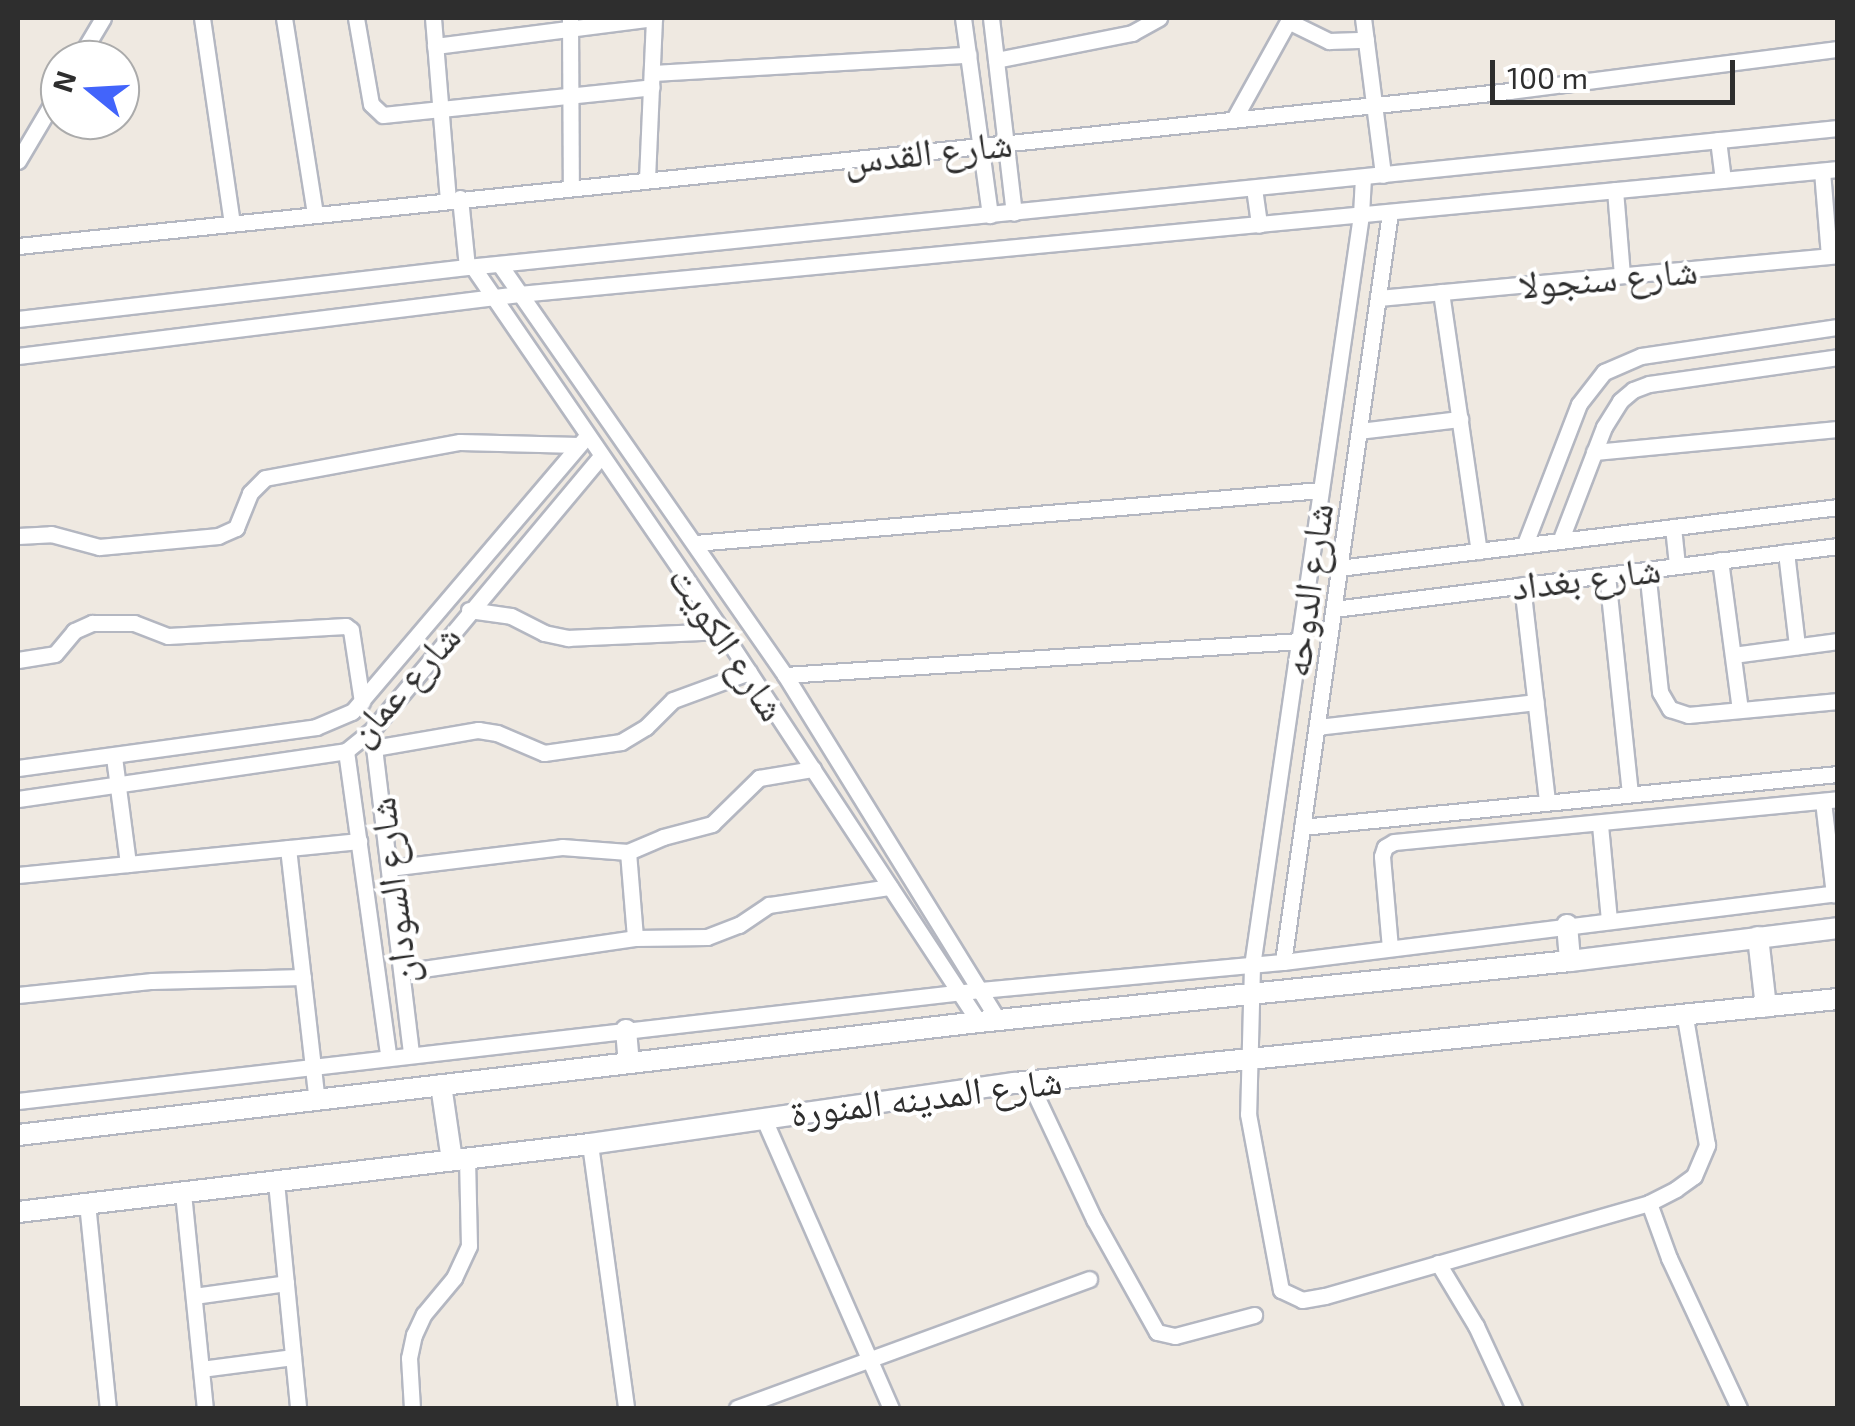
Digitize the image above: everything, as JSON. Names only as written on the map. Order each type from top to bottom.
[{"type":"main road","points":[[1566,925],[1570,961]]},
{"type":"main road","name":"شارع المدينه المنورة","points":[[18,1134],[989,1021],[1570,961],[1838,928]]},
{"type":"main road","points":[[1758,937],[1766,1007]]},
{"type":"main road","name":"شارع المدينه المنورة","points":[[18,1212],[590,1144],[1029,1082],[1838,999]]},
{"type":"main road","points":[[626,1030],[629,1062]]},
{"type":"main road","points":[[441,1085],[460,1160]]},
{"type":"street","points":[[90,40],[103,18]]},
{"type":"street","points":[[202,18],[232,223]]},
{"type":"street","points":[[284,18],[315,214]]},
{"type":"street","points":[[356,18],[376,111],[391,115],[570,96],[652,80],[968,55]]},
{"type":"street","points":[[433,18],[454,198],[470,267]]},
{"type":"street","points":[[435,46],[570,23],[654,18],[648,179]]},
{"type":"street","points":[[962,18],[990,215]]},
{"type":"street","points":[[991,18],[1014,212]]},
{"type":"street","points":[[996,60],[1132,33],[1158,18]]},
{"type":"street","points":[[1363,18],[1384,175]]},
{"type":"street","points":[[1234,119],[1289,20],[1329,41],[1366,40]]},
{"type":"street","points":[[570,23],[570,186]]},
{"type":"street","name":"شارع القدس","points":[[18,246],[1375,105],[1838,49]]},
{"type":"street","points":[[18,161],[40,124]]},
{"type":"street","name":"شارع القدس","points":[[18,319],[470,267],[1838,128]]},
{"type":"street","points":[[1718,140],[1723,180]]},
{"type":"street","points":[[18,356],[519,294],[1830,170],[1833,256]]},
{"type":"street","name":"شارع الدوحه","points":[[1362,176],[1362,215],[1252,966],[1249,1059],[1254,1154],[1281,1290],[1302,1300],[1438,1263]]},
{"type":"street","points":[[1254,188],[1258,225]]},
{"type":"street","points":[[1615,190],[1622,275]]},
{"type":"street","name":"شارع الدوحه","points":[[1283,962],[1390,212]]},
{"type":"street","name":"شارع سنجولا","points":[[1378,298],[1833,256]]},
{"type":"street","name":"شارع الكويت","points":[[500,265],[785,675],[980,990],[989,1021]]},
{"type":"street","name":"شارع الكويت","points":[[470,267],[494,297],[582,441],[600,458],[722,631],[960,992],[989,1021]]},
{"type":"street","points":[[1441,292],[1479,550]]},
{"type":"street","points":[[240,295],[244,328]]},
{"type":"street","points":[[1525,544],[1579,404],[1589,386],[1622,361],[1838,327]]},
{"type":"street","points":[[1561,540],[1610,415],[1633,390],[1648,384],[1838,357]]},
{"type":"street","points":[[1622,361],[1633,390]]},
{"type":"street","points":[[1359,431],[1460,419]]},
{"type":"street","points":[[1594,452],[1838,429]]},
{"type":"street","points":[[18,536],[51,534],[100,547],[218,536],[236,528],[250,493],[265,478],[460,442],[582,441]]},
{"type":"street","name":"شارع عمان","points":[[18,768],[114,757],[335,721],[362,702],[378,684],[582,441]]},
{"type":"street","name":"شارع عمان","points":[[18,799],[346,751],[372,730],[600,458]]},
{"type":"street","points":[[694,543],[1321,490]]},
{"type":"street","name":"شارع بغداد","points":[[1312,554],[1340,562],[1479,550],[1838,507]]},
{"type":"street","points":[[1673,527],[1676,566]]},
{"type":"street","name":"شارع بغداد","points":[[1334,609],[1838,546]]},
{"type":"street","points":[[1786,552],[1798,646]]},
{"type":"street","points":[[1720,560],[1740,710]]},
{"type":"street","points":[[1646,570],[1663,701],[1670,709],[1688,714],[1838,701]]},
{"type":"street","points":[[1606,575],[1630,794]]},
{"type":"street","points":[[1522,586],[1547,802]]},
{"type":"street","points":[[712,617],[735,601]]},
{"type":"street","points":[[469,610],[511,616],[544,633],[568,638],[722,631]]},
{"type":"street","points":[[18,660],[55,654],[74,631],[92,624],[134,623],[168,636],[346,626],[351,630],[362,702]]},
{"type":"street","points":[[1733,655],[1838,640]]},
{"type":"street","points":[[785,675],[1299,641]]},
{"type":"street","points":[[374,748],[478,730],[544,753],[621,742],[646,726],[673,700],[749,672]]},
{"type":"street","points":[[378,684],[398,699]]},
{"type":"street","points":[[1317,728],[1536,702]]},
{"type":"street","name":"شارع السودان","points":[[372,730],[412,1053]]},
{"type":"street","name":"شارع السودان","points":[[346,751],[388,1056]]},
{"type":"street","points":[[114,757],[128,864]]},
{"type":"street","points":[[389,868],[562,847],[628,852],[663,836],[712,824],[758,778],[813,769]]},
{"type":"street","points":[[1302,827],[1838,774]]},
{"type":"street","points":[[18,1101],[960,992],[1252,966],[1836,893],[1830,800],[1389,844],[1382,856],[1390,948]]},
{"type":"street","points":[[1600,825],[1609,920]]},
{"type":"street","points":[[18,876],[358,841]]},
{"type":"street","points":[[288,848],[317,1101]]},
{"type":"street","points":[[628,852],[635,938]]},
{"type":"street","points":[[402,972],[635,938],[707,937],[739,926],[768,905],[890,887]]},
{"type":"street","points":[[18,995],[152,980],[303,978]]},
{"type":"street","points":[[1514,1408],[1476,1326],[1438,1263],[1649,1203],[1694,1176],[1708,1145],[1685,1016]]},
{"type":"street","points":[[1029,1082],[1094,1219],[1157,1332],[1174,1336],[1254,1315]]},
{"type":"street","points":[[763,1117],[890,1408]]},
{"type":"street","points":[[590,1144],[626,1408]]},
{"type":"street","points":[[412,1408],[409,1358],[414,1335],[424,1314],[454,1278],[469,1246],[460,1160]]},
{"type":"street","points":[[276,1182],[298,1408]]},
{"type":"street","points":[[183,1192],[206,1408]]},
{"type":"street","points":[[87,1203],[108,1408]]},
{"type":"street","points":[[1649,1203],[1669,1258],[1739,1408]]},
{"type":"street","points":[[737,1408],[1089,1279]]},
{"type":"street","points":[[194,1296],[286,1283]]},
{"type":"street","points":[[202,1369],[294,1357]]}]
